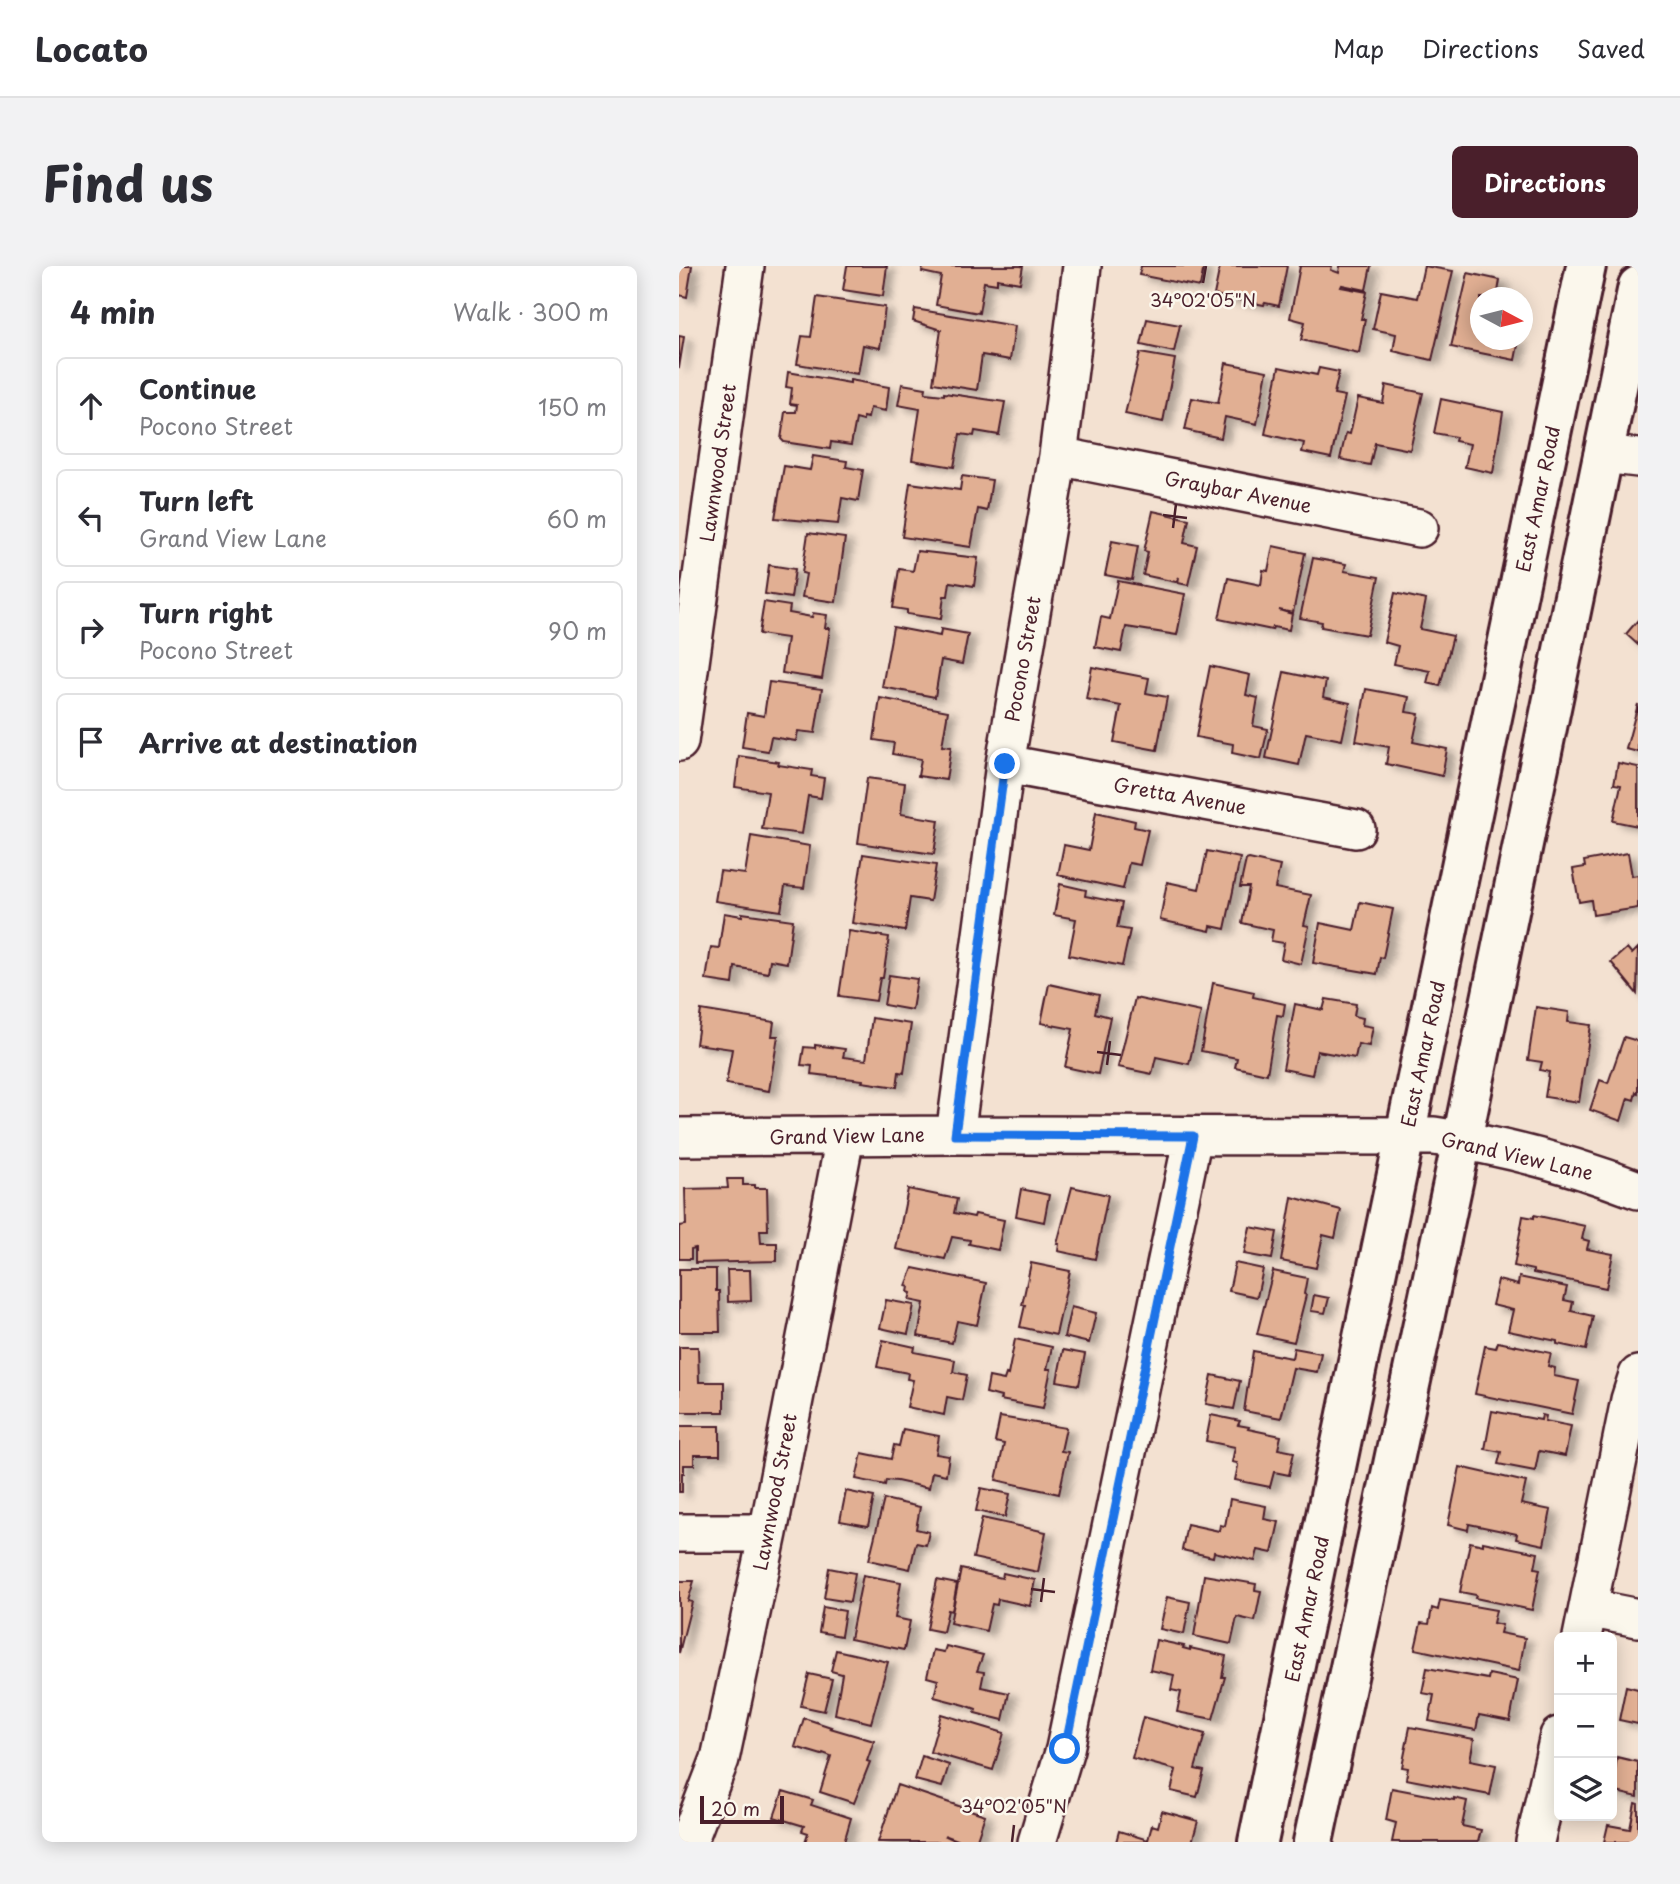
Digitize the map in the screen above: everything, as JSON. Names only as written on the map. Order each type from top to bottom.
[{"type":"main road","name":"East Amar Road","points":[[1258,1842],[1585,266]]},
{"type":"main road","points":[[1313,1842],[1462,1140],[1620,456],[1638,286]]},
{"type":"street","name":"Lawnwood Street","points":[[679,742],[745,266]]},
{"type":"street","name":"Pocono Street","points":[[955,1135],[1005,764],[1058,456],[1082,266]]},
{"type":"street","name":"Graybar Avenue","points":[[1058,456],[1419,528]]},
{"type":"street","name":"Gretta Avenue","points":[[1005,764],[1356,829]]},
{"type":"street","name":"Grand View Lane","points":[[679,1137],[1406,1135],[1462,1140],[1599,1175],[1638,1190]]},
{"type":"street","points":[[1037,1842],[1065,1749],[1193,1136]]},
{"type":"street","name":"Lawnwood Street","points":[[688,1842],[719,1759],[768,1533],[845,1137]]},
{"type":"street","points":[[1638,1375],[1630,1399],[1585,1623],[1638,1618]]},
{"type":"street","points":[[679,1533],[768,1533]]},
{"type":"street","points":[[1535,1842],[1554,1758]]},
{"type":"building","points":[[679,266],[692,266],[687,297],[679,295]]},
{"type":"building","points":[[847,266],[887,266],[883,296],[843,290]]},
{"type":"building","points":[[923,266],[1023,266],[1020,283],[997,279],[997,284],[984,282],[979,313],[936,305],[941,276],[922,272]]},
{"type":"building","points":[[1141,266],[1204,266],[1200,287],[1139,275]]},
{"type":"building","points":[[1220,266],[1287,266],[1279,306],[1214,295]]},
{"type":"building","points":[[1300,266],[1332,266],[1331,270],[1339,273],[1340,266],[1371,266],[1366,290],[1342,285],[1341,287],[1367,292],[1361,319],[1365,319],[1359,353],[1301,340],[1305,322],[1290,318]]},
{"type":"building","points":[[1424,266],[1453,271],[1432,360],[1393,351],[1396,334],[1373,329],[1381,291],[1417,298]]},
{"type":"building","points":[[1468,273],[1500,280],[1499,287],[1470,287],[1470,350],[1517,350],[1515,360],[1451,347]]},
{"type":"building","points":[[817,297],[885,307],[880,348],[863,345],[858,374],[797,364],[802,336],[811,337]]},
{"type":"building","points":[[915,309],[1015,326],[1010,360],[982,355],[977,390],[933,383],[941,330],[913,321]]},
{"type":"building","points":[[1147,319],[1180,325],[1174,352],[1141,345]]},
{"type":"building","points":[[679,336],[684,337],[679,368]]},
{"type":"building","points":[[1140,353],[1175,359],[1163,422],[1125,414]]},
{"type":"building","points":[[1226,363],[1267,371],[1257,424],[1225,417],[1221,438],[1185,430],[1192,398],[1218,403]]},
{"type":"building","points":[[1279,367],[1317,375],[1319,368],[1339,372],[1334,394],[1345,396],[1331,458],[1302,452],[1304,443],[1265,434]]},
{"type":"building","points":[[788,372],[889,387],[886,411],[870,408],[868,418],[863,417],[863,421],[856,419],[851,445],[831,442],[830,449],[784,442],[781,439],[785,412],[796,412],[797,405],[790,404],[792,388],[786,387]]},
{"type":"building","points":[[902,384],[926,388],[925,393],[944,393],[1005,402],[999,435],[975,431],[974,436],[960,434],[954,467],[912,460],[920,409],[898,405]]},
{"type":"building","points":[[1386,385],[1423,393],[1410,450],[1375,443],[1370,465],[1340,459],[1346,433],[1350,434],[1358,398],[1383,403]]},
{"type":"building","points":[[1441,399],[1503,412],[1493,473],[1465,467],[1470,444],[1455,441],[1456,437],[1434,433]]},
{"type":"building","points":[[813,456],[847,461],[846,467],[863,470],[858,501],[842,498],[838,524],[775,518],[784,466],[810,470]]},
{"type":"building","points":[[962,476],[992,480],[987,511],[978,509],[971,547],[902,537],[910,483],[960,490]]},
{"type":"building","points":[[1153,511],[1189,519],[1184,543],[1197,546],[1188,585],[1178,583],[1179,577],[1176,582],[1143,575],[1148,552],[1144,551]]},
{"type":"building","points":[[808,533],[845,538],[836,602],[802,597],[806,574],[802,573]]},
{"type":"building","points":[[1112,541],[1138,546],[1132,580],[1105,575]]},
{"type":"building","points":[[1273,546],[1305,553],[1293,613],[1279,610],[1292,614],[1289,630],[1273,627],[1272,630],[1219,619],[1228,578],[1261,585],[1263,570],[1268,571]]},
{"type":"building","points":[[917,551],[978,558],[974,586],[950,582],[948,596],[944,596],[941,619],[907,614],[907,610],[893,608],[899,569],[913,571]]},
{"type":"building","points":[[1313,558],[1346,564],[1344,571],[1379,577],[1367,635],[1321,627],[1322,622],[1300,618]]},
{"type":"building","points":[[769,565],[795,569],[791,598],[765,594]]},
{"type":"building","points":[[1118,581],[1185,594],[1177,635],[1126,627],[1121,652],[1095,647],[1101,617],[1110,619]]},
{"type":"building","points":[[1395,593],[1426,600],[1420,629],[1453,636],[1440,686],[1427,683],[1430,671],[1394,664],[1398,646],[1384,642]]},
{"type":"building","points":[[764,602],[790,606],[789,613],[812,617],[813,613],[827,615],[825,628],[830,628],[822,679],[782,673],[787,638],[759,634]]},
{"type":"building","points":[[1638,620],[1638,645],[1626,634]]},
{"type":"building","points":[[893,627],[940,636],[941,629],[968,634],[962,664],[941,660],[935,697],[882,687]]},
{"type":"building","points":[[1210,666],[1250,675],[1246,695],[1258,698],[1253,726],[1268,729],[1261,759],[1232,753],[1233,744],[1196,737]]},
{"type":"building","points":[[1092,667],[1149,678],[1146,693],[1167,697],[1157,750],[1114,742],[1121,706],[1086,699]]},
{"type":"building","points":[[1284,672],[1326,681],[1323,697],[1350,703],[1342,740],[1306,733],[1299,765],[1266,758]]},
{"type":"building","points":[[769,682],[822,689],[815,733],[798,731],[796,741],[771,737],[768,751],[742,747],[747,713],[764,716]]},
{"type":"building","points":[[1366,689],[1409,697],[1406,712],[1419,714],[1413,742],[1447,749],[1442,776],[1386,764],[1389,747],[1356,741]]},
{"type":"building","points":[[880,698],[948,711],[942,746],[951,747],[946,780],[918,776],[921,759],[892,754],[894,743],[874,740]]},
{"type":"building","points":[[1638,704],[1638,752],[1626,749]]},
{"type":"building","points":[[739,756],[812,770],[811,776],[824,778],[821,798],[808,796],[802,834],[762,829],[768,792],[735,787]]},
{"type":"building","points":[[1618,763],[1638,767],[1638,826],[1613,821],[1621,785],[1614,784]]},
{"type":"building","points":[[867,778],[905,783],[901,814],[939,820],[934,854],[858,843]]},
{"type":"building","points":[[1096,812],[1135,821],[1134,827],[1148,830],[1140,865],[1129,863],[1123,889],[1058,875],[1064,845],[1089,850]]},
{"type":"building","points":[[751,836],[810,846],[804,888],[785,886],[781,911],[715,901],[720,871],[745,874]]},
{"type":"building","points":[[1207,851],[1240,858],[1225,929],[1211,926],[1210,931],[1160,920],[1167,882],[1199,889]]},
{"type":"building","points":[[1628,853],[1632,876],[1638,875],[1638,908],[1593,915],[1591,900],[1579,902],[1573,869],[1585,867],[1584,861]]},
{"type":"building","points":[[863,854],[936,865],[930,901],[910,898],[905,931],[852,923]]},
{"type":"building","points":[[1246,860],[1280,866],[1275,888],[1311,895],[1304,925],[1309,926],[1301,964],[1281,959],[1284,943],[1271,941],[1273,930],[1242,923],[1249,887],[1240,887]]},
{"type":"building","points":[[1060,884],[1086,890],[1085,896],[1122,903],[1117,928],[1130,930],[1122,966],[1069,955],[1076,919],[1054,915]]},
{"type":"building","points":[[1360,902],[1393,909],[1377,974],[1313,963],[1320,923],[1354,930]]},
{"type":"building","points":[[724,913],[793,920],[787,963],[770,960],[768,973],[735,967],[733,984],[706,980],[711,947],[719,948]]},
{"type":"building","points":[[849,931],[889,937],[883,978],[880,978],[876,1001],[839,996]]},
{"type":"building","points":[[1627,948],[1632,954],[1638,948],[1637,994],[1611,962]]},
{"type":"building","points":[[889,975],[917,979],[912,1010],[884,1005]]},
{"type":"building","points":[[1213,983],[1254,992],[1253,997],[1285,1004],[1283,1016],[1277,1015],[1267,1074],[1235,1067],[1237,1058],[1201,1051]]},
{"type":"building","points":[[1049,984],[1099,995],[1095,1013],[1110,1017],[1098,1074],[1065,1067],[1073,1029],[1041,1023]]},
{"type":"building","points":[[1135,998],[1201,1012],[1189,1064],[1156,1057],[1152,1074],[1118,1067]]},
{"type":"building","points":[[1326,999],[1356,1004],[1354,1016],[1363,1018],[1362,1025],[1373,1027],[1369,1046],[1358,1044],[1355,1058],[1317,1051],[1312,1075],[1283,1069],[1295,1004],[1323,1010]]},
{"type":"building","points":[[1536,1007],[1569,1012],[1568,1022],[1591,1025],[1579,1102],[1545,1097],[1549,1072],[1540,1070],[1542,1062],[1528,1060]]},
{"type":"building","points":[[701,1010],[774,1022],[772,1036],[778,1036],[769,1091],[726,1084],[732,1049],[696,1044]]},
{"type":"building","points":[[872,1018],[911,1024],[904,1073],[899,1072],[897,1087],[811,1074],[812,1066],[801,1065],[804,1047],[815,1048],[815,1045],[845,1049],[843,1057],[866,1060]]},
{"type":"building","points":[[1624,1037],[1638,1041],[1638,1093],[1636,1092],[1634,1100],[1628,1098],[1621,1121],[1590,1110],[1600,1080],[1608,1083]]},
{"type":"building","points":[[727,1179],[743,1179],[743,1185],[767,1188],[768,1230],[760,1230],[761,1243],[777,1243],[777,1261],[695,1263],[695,1248],[691,1249],[691,1259],[679,1259],[679,1226],[686,1225],[685,1189],[728,1188]]},
{"type":"building","points":[[1072,1187],[1108,1195],[1095,1259],[1058,1251],[1057,1244]]},
{"type":"building","points":[[908,1189],[957,1199],[954,1213],[1004,1220],[998,1250],[969,1244],[970,1240],[952,1237],[945,1259],[896,1249]]},
{"type":"building","points":[[1021,1189],[1049,1195],[1044,1222],[1016,1216]]},
{"type":"building","points":[[1292,1197],[1341,1210],[1335,1238],[1323,1235],[1316,1268],[1281,1261]]},
{"type":"building","points":[[1534,1215],[1585,1226],[1582,1239],[1589,1241],[1587,1249],[1613,1254],[1606,1288],[1533,1273],[1533,1270],[1514,1266],[1523,1216],[1534,1218]]},
{"type":"building","points":[[1250,1227],[1277,1232],[1272,1259],[1244,1254]]},
{"type":"building","points":[[1031,1263],[1070,1271],[1056,1335],[1020,1327]]},
{"type":"building","points":[[1235,1263],[1263,1269],[1257,1297],[1229,1291]]},
{"type":"building","points":[[913,1268],[986,1283],[977,1325],[957,1321],[952,1343],[918,1336],[924,1303],[909,1300],[911,1293],[906,1286]]},
{"type":"building","points":[[679,1269],[716,1269],[720,1332],[679,1332]]},
{"type":"building","points":[[727,1270],[750,1270],[751,1301],[728,1302]]},
{"type":"building","points":[[1273,1271],[1307,1278],[1306,1295],[1294,1342],[1257,1334]]},
{"type":"building","points":[[1519,1277],[1567,1287],[1564,1300],[1573,1302],[1571,1311],[1593,1316],[1586,1350],[1508,1331],[1513,1310],[1492,1305],[1498,1280],[1518,1285]]},
{"type":"building","points":[[1314,1295],[1329,1298],[1325,1313],[1311,1311]]},
{"type":"building","points":[[886,1300],[914,1305],[908,1334],[880,1328]]},
{"type":"building","points":[[1071,1307],[1096,1313],[1089,1343],[1064,1337]]},
{"type":"building","points":[[1015,1339],[1052,1347],[1047,1369],[1051,1369],[1043,1408],[1000,1400],[1001,1397],[986,1393],[989,1377],[1004,1380],[1006,1374],[1008,1375]]},
{"type":"building","points":[[883,1340],[915,1347],[914,1352],[955,1360],[953,1372],[967,1375],[962,1400],[947,1397],[944,1415],[907,1407],[913,1380],[907,1379],[908,1373],[877,1367]]},
{"type":"building","points":[[1498,1342],[1551,1353],[1548,1366],[1555,1368],[1554,1376],[1579,1381],[1572,1414],[1475,1394],[1485,1346],[1496,1348]]},
{"type":"building","points":[[679,1347],[698,1347],[699,1382],[724,1382],[724,1412],[679,1412]]},
{"type":"building","points":[[1294,1348],[1321,1353],[1317,1372],[1293,1368],[1281,1418],[1244,1411],[1253,1351],[1292,1358]]},
{"type":"building","points":[[1063,1350],[1085,1354],[1079,1385],[1057,1381]]},
{"type":"building","points":[[1212,1375],[1240,1381],[1234,1409],[1206,1404]]},
{"type":"building","points":[[1492,1411],[1541,1420],[1542,1415],[1546,1416],[1545,1421],[1571,1426],[1565,1456],[1539,1451],[1535,1471],[1498,1464],[1501,1452],[1485,1449]]},
{"type":"building","points":[[1211,1415],[1240,1421],[1238,1425],[1249,1427],[1248,1429],[1281,1436],[1278,1449],[1294,1452],[1289,1475],[1274,1472],[1270,1487],[1235,1480],[1238,1466],[1232,1462],[1235,1447],[1206,1441]]},
{"type":"building","points":[[1000,1417],[1066,1428],[1061,1451],[1068,1452],[1059,1494],[996,1480],[1004,1444],[995,1442]]},
{"type":"building","points":[[679,1426],[720,1426],[720,1455],[694,1455],[694,1465],[684,1465],[682,1492],[679,1492]]},
{"type":"building","points":[[903,1429],[939,1436],[936,1454],[949,1456],[946,1475],[932,1472],[929,1488],[897,1481],[886,1480],[885,1485],[856,1479],[862,1453],[891,1459],[894,1445],[899,1446]]},
{"type":"building","points":[[1460,1467],[1526,1482],[1521,1504],[1551,1510],[1544,1545],[1516,1539],[1517,1534],[1469,1524],[1468,1530],[1448,1525]]},
{"type":"building","points":[[981,1488],[1010,1494],[1005,1517],[976,1511]]},
{"type":"building","points":[[846,1491],[874,1497],[868,1526],[840,1521]]},
{"type":"building","points":[[884,1499],[920,1507],[916,1529],[929,1532],[926,1545],[916,1543],[910,1569],[869,1560]]},
{"type":"building","points":[[1230,1499],[1266,1506],[1264,1519],[1279,1522],[1272,1553],[1258,1550],[1255,1561],[1214,1552],[1213,1557],[1182,1550],[1187,1524],[1219,1531],[1220,1525],[1225,1526]]},
{"type":"building","points":[[982,1518],[1046,1532],[1038,1572],[973,1558]]},
{"type":"building","points":[[1470,1542],[1538,1553],[1535,1568],[1540,1569],[1532,1610],[1475,1598],[1476,1595],[1460,1592]]},
{"type":"building","points":[[829,1568],[855,1573],[850,1602],[824,1598]]},
{"type":"building","points":[[961,1569],[1002,1578],[1003,1573],[1035,1580],[1030,1606],[998,1599],[997,1605],[992,1604],[986,1631],[950,1623]]},
{"type":"building","points":[[863,1575],[901,1582],[895,1618],[910,1621],[904,1650],[850,1639]]},
{"type":"building","points":[[1204,1575],[1256,1584],[1255,1590],[1261,1591],[1255,1621],[1237,1617],[1231,1644],[1194,1636]]},
{"type":"building","points":[[937,1580],[957,1584],[952,1611],[948,1610],[943,1632],[927,1629]]},
{"type":"building","points":[[679,1581],[694,1581],[688,1601],[692,1602],[679,1653]]},
{"type":"building","points":[[1167,1597],[1190,1602],[1184,1634],[1160,1629]]},
{"type":"building","points":[[1440,1600],[1496,1610],[1493,1623],[1502,1625],[1500,1633],[1525,1638],[1519,1671],[1415,1649],[1421,1623],[1429,1624],[1432,1608],[1438,1610]]},
{"type":"building","points":[[823,1607],[845,1611],[841,1636],[819,1632]]},
{"type":"building","points":[[1156,1640],[1184,1646],[1183,1648],[1190,1650],[1226,1656],[1222,1677],[1225,1677],[1213,1719],[1177,1712],[1181,1692],[1171,1690],[1174,1675],[1150,1670]]},
{"type":"building","points":[[946,1646],[983,1655],[977,1671],[984,1672],[981,1687],[1009,1693],[1003,1720],[975,1713],[976,1709],[965,1705],[934,1697],[938,1680],[927,1677],[933,1650],[944,1652]]},
{"type":"building","points":[[836,1650],[888,1662],[871,1723],[835,1714],[842,1674],[831,1671]]},
{"type":"building","points":[[1427,1668],[1488,1679],[1489,1674],[1518,1680],[1510,1721],[1479,1715],[1476,1730],[1429,1721],[1434,1695],[1422,1693]]},
{"type":"building","points":[[809,1674],[832,1679],[824,1711],[801,1706]]},
{"type":"building","points":[[1626,1686],[1638,1689],[1638,1724],[1619,1720]]},
{"type":"building","points":[[941,1714],[1004,1733],[993,1770],[930,1752]]},
{"type":"building","points":[[1143,1717],[1205,1734],[1195,1769],[1204,1771],[1197,1797],[1171,1791],[1176,1770],[1132,1758]]},
{"type":"building","points":[[804,1718],[874,1741],[867,1761],[870,1762],[854,1803],[820,1792],[831,1756],[795,1747]]},
{"type":"building","points":[[1410,1727],[1474,1739],[1470,1760],[1496,1765],[1490,1795],[1406,1779],[1408,1768],[1402,1767]]},
{"type":"building","points":[[922,1756],[949,1765],[942,1787],[915,1780]]},
{"type":"building","points":[[1617,1757],[1638,1762],[1638,1797],[1617,1792]]},
{"type":"building","points":[[897,1785],[985,1815],[976,1842],[963,1842],[944,1835],[959,1842],[878,1842]]},
{"type":"building","points":[[1392,1788],[1467,1801],[1462,1826],[1481,1830],[1478,1842],[1392,1842],[1396,1823],[1386,1820]]},
{"type":"building","points":[[783,1791],[813,1800],[811,1805],[851,1818],[844,1842],[805,1842],[808,1833],[802,1831],[804,1826],[774,1817]]},
{"type":"building","points":[[1635,1803],[1638,1804],[1638,1842],[1604,1842],[1608,1825],[1630,1829]]},
{"type":"building","points":[[1162,1811],[1198,1821],[1192,1842],[1116,1842],[1119,1831],[1148,1840],[1152,1825],[1158,1827]]},
{"type":"route","points":[[1005,764],[955,1135],[1193,1136],[1065,1749]]}]
